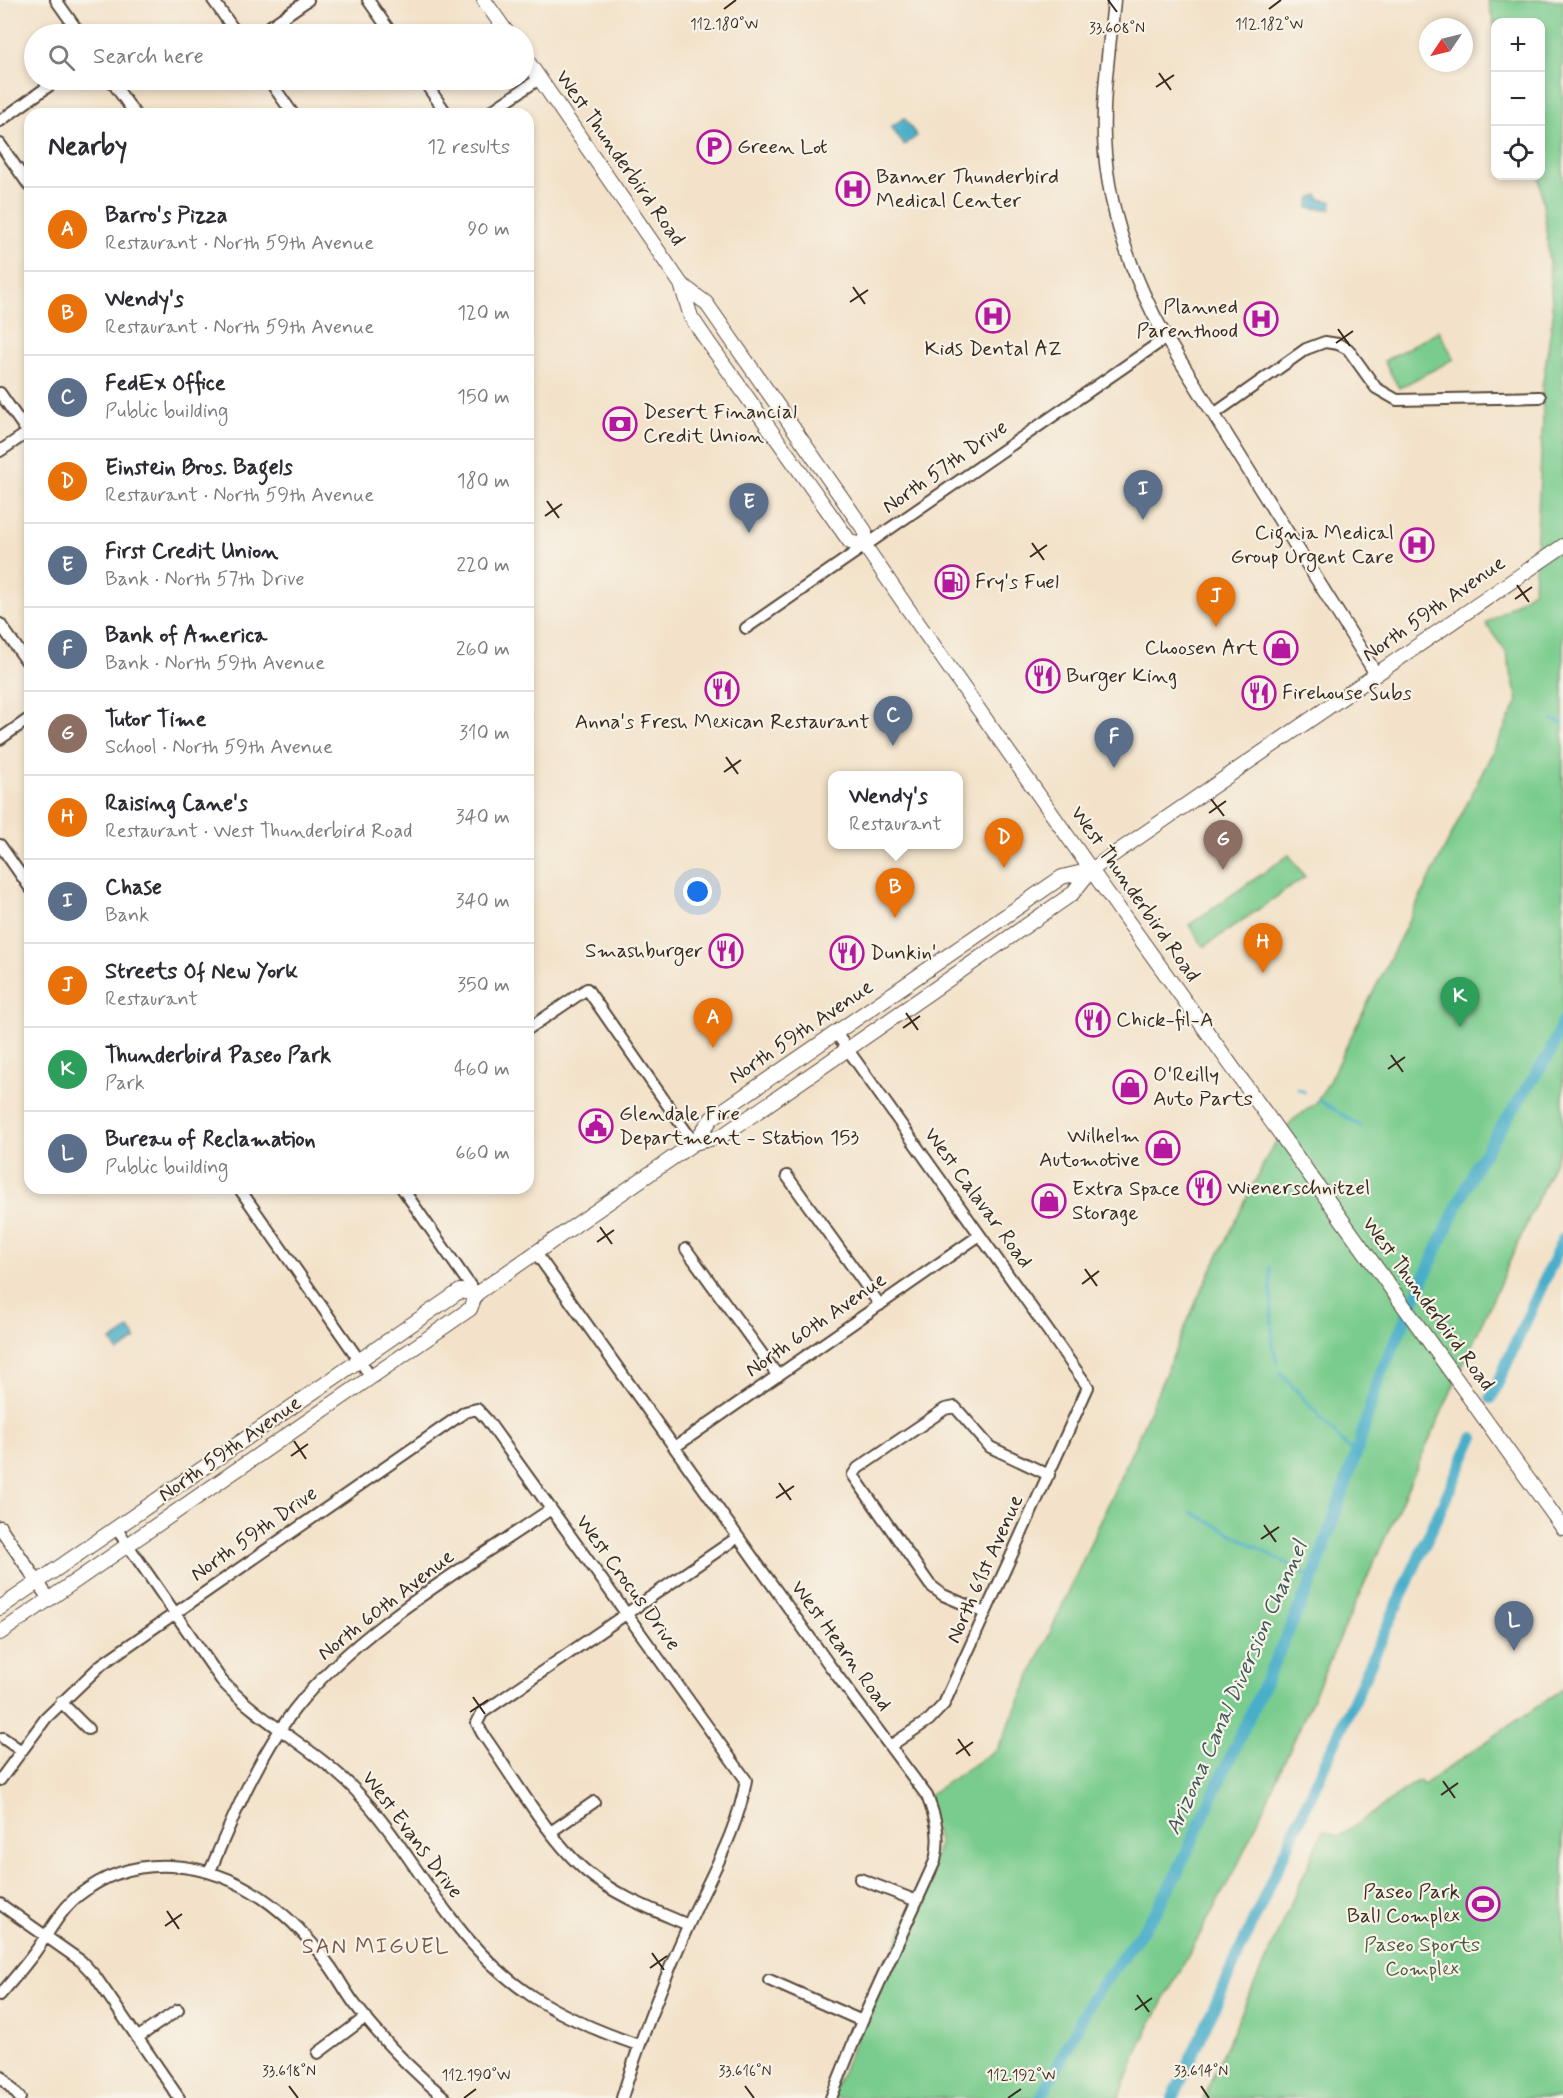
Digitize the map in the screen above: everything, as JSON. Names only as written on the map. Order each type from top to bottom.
[{"type":"main road","points":[[484,0],[501,24]]},
{"type":"main road","name":"West Thunderbird Road","points":[[534,71],[681,284],[691,316],[708,342],[850,542],[865,546]]},
{"type":"main road","name":"West Thunderbird Road","points":[[681,284],[706,303],[866,531],[865,546],[1091,870],[1563,1528]]},
{"type":"main road","points":[[708,342],[718,344],[731,355],[767,405],[795,430]]},
{"type":"main road","name":"North 59th Avenue","points":[[694,1143],[722,1136],[1072,894],[1091,870],[1563,546]]},
{"type":"main road","name":"North 59th Avenue","points":[[0,1633],[470,1309],[476,1294],[694,1143],[712,1118],[1062,877],[1091,870]]},
{"type":"main road","points":[[935,989],[944,974],[963,960],[967,952],[965,944]]},
{"type":"main road","name":"North 59th Avenue","points":[[0,1608],[460,1291],[476,1294]]},
{"type":"street","points":[[56,0],[73,24]]},
{"type":"street","points":[[213,0],[230,24]]},
{"type":"street","points":[[273,24],[308,0]]},
{"type":"street","points":[[368,0],[385,24]]},
{"type":"street","points":[[1114,0],[1104,122],[1108,174],[1119,227],[1142,291],[1166,338],[1376,674]]},
{"type":"street","points":[[534,82],[539,79]]},
{"type":"street","points":[[0,121],[43,90]]},
{"type":"street","points":[[118,90],[131,108]]},
{"type":"street","points":[[276,90],[289,108]]},
{"type":"street","points":[[430,90],[443,108]]},
{"type":"street","points":[[496,108],[523,90]]},
{"type":"street","points":[[0,144],[24,178]]},
{"type":"street","name":"North 57th Drive","points":[[746,628],[1166,338]]},
{"type":"street","points":[[1214,414],[1306,349],[1325,342],[1338,344],[1348,349],[1377,388],[1397,400],[1540,397]]},
{"type":"street","points":[[0,393],[24,426]]},
{"type":"street","points":[[0,451],[24,436]]},
{"type":"street","points":[[0,624],[24,658]]},
{"type":"street","points":[[0,739],[24,722]]},
{"type":"street","points":[[0,845],[24,879]]},
{"type":"street","points":[[534,1025],[587,989],[694,1143]]},
{"type":"street","name":"West Calavar Road","points":[[836,1034],[1088,1387]]},
{"type":"street","points":[[787,1176],[880,1305]]},
{"type":"street","points":[[243,1194],[370,1377]]},
{"type":"street","points":[[406,1194],[476,1294]]},
{"type":"street","name":"North 60th Avenue","points":[[675,1447],[980,1235]]},
{"type":"street","points":[[686,1249],[778,1376]]},
{"type":"street","name":"West Hearn Road","points":[[536,1253],[738,1537],[927,1796],[938,1827],[939,1845],[935,1861],[862,2021],[831,2098]]},
{"type":"street","name":"North 61st Avenue","points":[[890,1746],[929,1720],[944,1704],[1088,1387]]},
{"type":"street","points":[[985,1613],[943,1595],[930,1585],[854,1475],[858,1468],[945,1409],[955,1407],[990,1447],[1049,1475]]},
{"type":"street","name":"West Crocus Drive","points":[[477,1409],[746,1780],[743,1799],[729,1838],[688,1926]]},
{"type":"street","name":"North 59th Drive","points":[[0,1780],[20,1750],[61,1702],[102,1664],[465,1412],[477,1409]]},
{"type":"street","name":"North 60th Avenue","points":[[210,1871],[247,1786],[282,1730],[317,1684],[362,1642],[424,1596],[551,1509]]},
{"type":"street","points":[[0,1527],[49,1599]]},
{"type":"street","name":"West Evans Drive","points":[[116,1528],[222,1681],[243,1702],[317,1755],[356,1791],[382,1822],[463,1934],[496,1970],[551,2010],[591,2029],[638,2045]]},
{"type":"street","points":[[622,2098],[638,2045],[688,1926],[638,1903],[598,1880],[574,1860],[477,1723],[482,1713],[738,1537]]},
{"type":"street","points":[[61,1702],[88,1729]]},
{"type":"street","points":[[3,1737],[20,1750]]},
{"type":"street","points":[[552,1831],[594,1802]]},
{"type":"street","points":[[0,1995],[78,1896],[109,1875],[148,1865],[210,1871],[248,1889],[287,1917],[330,1966],[388,2045],[445,2098]]},
{"type":"street","points":[[860,1879],[917,1901]]},
{"type":"street","points":[[0,1904],[81,1961],[95,1976],[179,2098]]},
{"type":"street","points":[[769,1980],[862,2021]]},
{"type":"street","points":[[137,2038],[178,2010]]},
{"type":"street","points":[[318,2053],[366,2017]]},
{"type":"street","points":[[0,2075],[20,2098]]},
{"type":"green space","points":[[1488,0],[1563,0],[1563,1143],[1239,1862],[1142,2041],[1119,2098],[831,2098],[939,1845],[927,1796],[998,1748],[1134,1447],[1199,1295],[1270,1151],[1293,1120],[1316,1103],[1326,1087],[1518,701],[1506,652],[1486,624],[1534,590],[1543,419],[1542,388],[1553,316],[1546,226],[1540,180],[1545,180],[1545,18],[1492,18]]},
{"type":"green space","points":[[1439,331],[1454,359],[1399,388],[1384,361]]},
{"type":"green space","points":[[1289,855],[1305,877],[1204,947],[1189,925]]},
{"type":"green space","name":"Paseo Sports Complex","points":[[1563,1689],[1563,2098],[1203,2098],[1324,1830],[1338,1837],[1420,1780],[1423,1785]]},
{"type":"water","points":[[904,118],[917,136],[904,145],[891,127]]},
{"type":"water","points":[[1318,195],[1320,199],[1332,201],[1331,209],[1308,208],[1311,198]]},
{"type":"water","points":[[129,1329],[136,1339],[118,1352],[111,1341]]},
{"type":"waterway","points":[[1553,720],[1563,723]]},
{"type":"waterway","name":"Arizona Canal Diversion Channel","points":[[1041,2098],[1091,2000],[1155,1913],[1177,1873],[1313,1578],[1356,1454],[1378,1380],[1437,1249],[1477,1164],[1550,1053],[1563,1021]]},
{"type":"waterway","points":[[1298,1089],[1304,1092]]},
{"type":"waterway","points":[[1320,1101],[1361,1126]]},
{"type":"waterway","points":[[1491,1398],[1563,1239]]},
{"type":"waterway","points":[[1270,1268],[1273,1346],[1277,1363]]},
{"type":"waterway","points":[[1280,1372],[1345,1445],[1356,1454]]},
{"type":"waterway","points":[[1173,2098],[1473,1438]]},
{"type":"waterway","points":[[1192,1512],[1313,1578]]},
{"type":"place","name":"Green Lot","points":[[714,147]]},
{"type":"place","name":"Banner Thunderbird Medical Center","points":[[853,189]]},
{"type":"place","name":"Kids Dental AZ","points":[[993,316]]},
{"type":"place","name":"Planned Parenthood","points":[[1261,319]]},
{"type":"place","name":"Desert Financial Credit Union","points":[[620,424]]},
{"type":"place","name":"Chase","points":[[1143,520]]},
{"type":"place","name":"First Credit Union","points":[[749,533]]},
{"type":"place","name":"Cignia Medical Group Urgent Care","points":[[1417,545]]},
{"type":"place","name":"Fry's Fuel","points":[[952,582]]},
{"type":"place","name":"Streets Of New York","points":[[1216,627]]},
{"type":"place","name":"Choosen Art","points":[[1281,648]]},
{"type":"place","name":"Burger King","points":[[1043,676]]},
{"type":"place","name":"Anna's Fresh Mexican Restaurant","points":[[722,689]]},
{"type":"place","name":"Firehouse Subs","points":[[1259,693]]},
{"type":"place","name":"FedEx Office","points":[[893,746]]},
{"type":"place","name":"Bank of America","points":[[1114,768]]},
{"type":"place","name":"Einstein Bros. Bagels","points":[[1004,868]]},
{"type":"place","name":"Tutor Time","points":[[1223,870]]},
{"type":"place","name":"Wendy's","points":[[895,918]]},
{"type":"place","name":"Smashburger","points":[[726,951]]},
{"type":"place","name":"Dunkin'","points":[[847,953]]},
{"type":"place","name":"Raising Cane's","points":[[1263,973]]},
{"type":"place","name":"Chick-fil-A","points":[[1093,1020]]},
{"type":"place","name":"Thunderbird Paseo Park","points":[[1460,1027]]},
{"type":"place","name":"Barro's Pizza","points":[[713,1048]]},
{"type":"place","name":"O'Reilly Auto Parts","points":[[1130,1087]]},
{"type":"place","name":"Glendale Fire Department - Station 153","points":[[596,1126]]},
{"type":"place","name":"Wilhelm Automotive","points":[[1163,1148]]},
{"type":"place","name":"Wienerschnitzel","points":[[1204,1188]]},
{"type":"place","name":"Extra Space Storage","points":[[1049,1201]]},
{"type":"place","name":"Bureau of Reclamation","points":[[1514,1651]]},
{"type":"place","name":"Paseo Park Ball Complex","points":[[1483,1904]]},
{"type":"district","name":"SAN MIGUEL","points":[[376,1947]]}]
